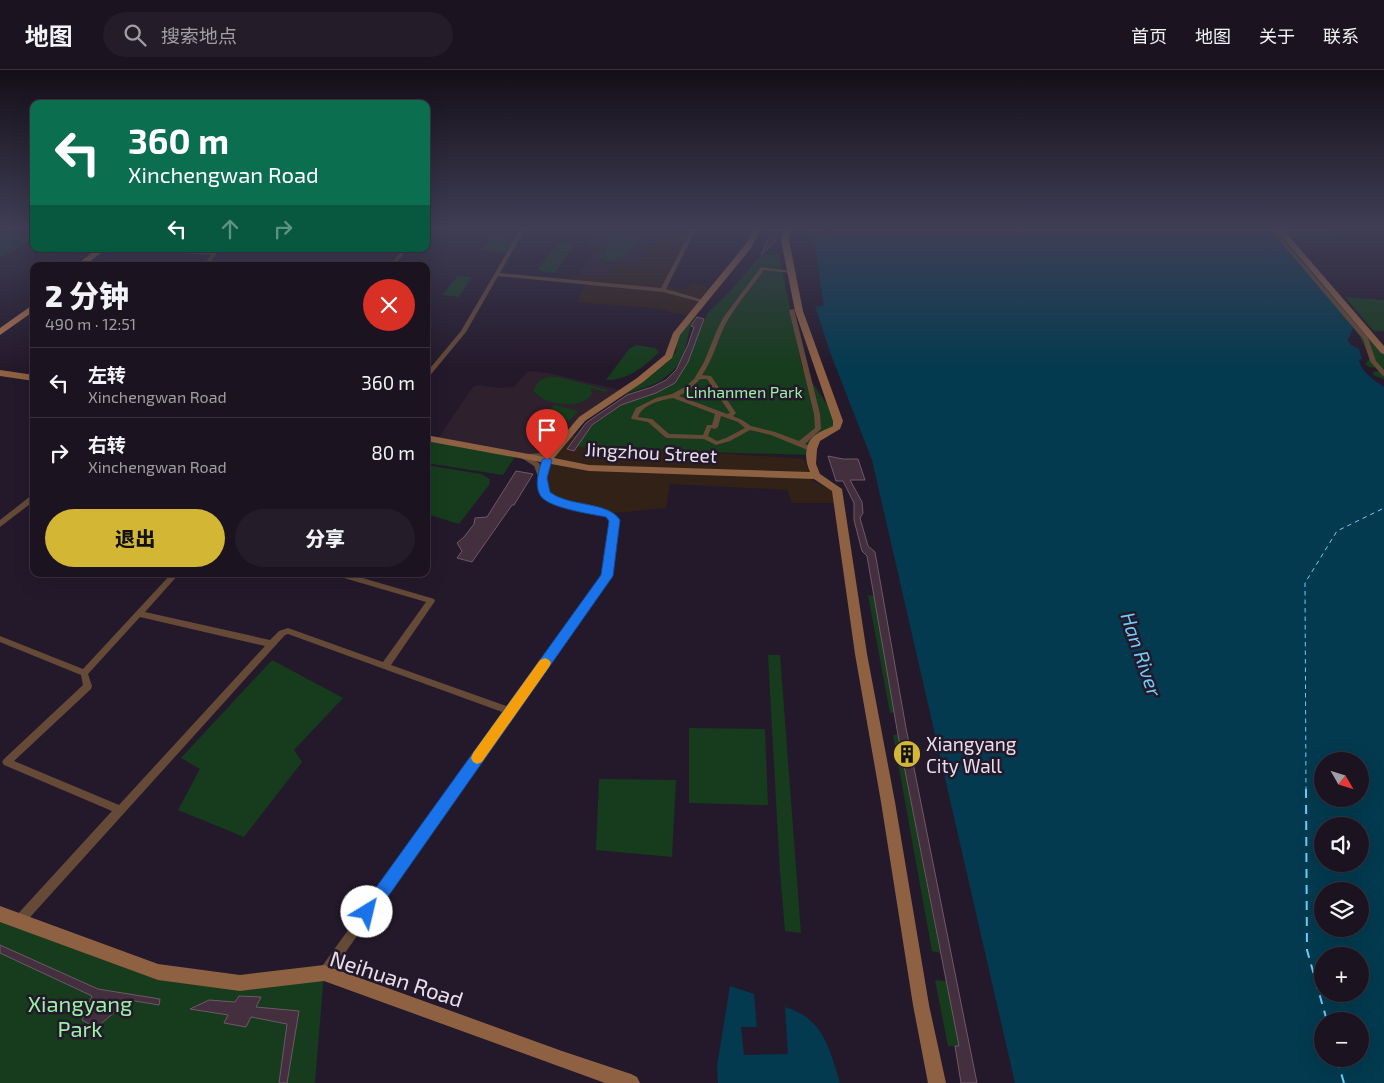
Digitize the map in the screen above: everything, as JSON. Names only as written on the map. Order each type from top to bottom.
[{"type":"main road","points":[[0,326],[30,303]]},
{"type":"main road","points":[[0,332],[30,309]]},
{"type":"street","points":[[430,372],[463,332],[497,274]]},
{"type":"street","points":[[500,274],[663,290],[704,301]]},
{"type":"street","points":[[663,290],[671,274]]},
{"type":"street","points":[[542,478],[547,460],[582,419],[640,380],[669,356],[676,335],[725,274]]},
{"type":"street","points":[[749,428],[728,440],[716,443],[705,437],[667,436],[650,420],[634,418],[638,409],[658,399],[674,396],[688,389],[700,377],[726,319],[758,274]]},
{"type":"street","points":[[791,274],[799,310],[838,421],[837,427],[806,447]]},
{"type":"street","points":[[1311,274],[1366,339],[1374,361],[1384,374]]},
{"type":"street","points":[[1318,274],[1384,351]]},
{"type":"street","points":[[1324,274],[1384,343]]},
{"type":"street","points":[[792,310],[817,414],[818,429],[806,447]]},
{"type":"street","points":[[0,373],[30,377]]},
{"type":"street","points":[[700,377],[709,377],[733,413],[728,417]]},
{"type":"street","points":[[674,396],[718,415],[740,421],[749,428],[773,433],[806,447],[816,476],[837,490],[861,654],[888,802],[921,1005],[937,1083]]},
{"type":"street","points":[[705,437],[709,426],[715,427],[718,415]]},
{"type":"street","name":"Jingzhou Street","points":[[430,439],[590,468],[816,476]]},
{"type":"street","points":[[522,456],[544,455],[557,449]]},
{"type":"street","points":[[324,973],[607,576],[615,520],[610,514],[554,501],[545,494],[538,465],[522,456]]},
{"type":"street","points":[[0,524],[30,500]]},
{"type":"street","points":[[84,672],[172,577]]},
{"type":"street","points":[[350,577],[431,601],[385,666]]},
{"type":"street","points":[[138,614],[271,644]]},
{"type":"street","points":[[18,922],[282,633],[288,631],[511,711]]},
{"type":"street","points":[[0,639],[84,672]]},
{"type":"street","points":[[84,672],[88,686],[7,762],[120,810]]},
{"type":"street","name":"Neihuan Road","points":[[0,914],[158,972],[240,983],[324,973],[562,1060],[631,1083]]},
{"type":"shaded area","points":[[496,274],[511,274],[572,280],[579,275],[607,277],[608,274],[674,274],[668,286],[684,290],[692,283],[713,288],[689,316],[655,308],[577,302],[586,284],[495,276]]},
{"type":"shaded area","points":[[579,274],[608,274],[607,277]]},
{"type":"shaded area","points":[[528,371],[548,373],[624,391],[582,419],[557,449],[544,455],[522,456],[437,440],[472,388],[477,385],[501,388],[514,387]]},
{"type":"shaded area","points":[[570,434],[615,446],[804,459],[813,481],[833,491],[835,503],[792,503],[787,490],[670,484],[666,508],[615,513],[558,498],[549,491],[546,478],[548,466]]},
{"type":"green space","name":"Linhanmen Park","points":[[745,274],[783,274],[802,367],[838,421],[837,427],[816,439],[812,455],[704,452],[615,446],[576,447],[592,426],[621,405],[656,393],[675,383],[688,362],[697,335],[708,313]]},
{"type":"green space","points":[[1308,274],[1318,274],[1384,351],[1384,379],[1375,376],[1372,372],[1379,371],[1376,368],[1365,364],[1370,359],[1360,337],[1350,323],[1341,318],[1342,314]]},
{"type":"green space","points":[[457,276],[472,277],[459,297],[442,295]]},
{"type":"green space","points":[[1345,297],[1384,300],[1384,331],[1374,331]]},
{"type":"green space","points":[[695,316],[682,357],[669,374],[643,389],[621,395],[667,363],[676,352],[677,338]]},
{"type":"green space","points":[[636,345],[655,348],[659,352],[635,372],[621,378],[606,380],[629,349]]},
{"type":"green space","points":[[548,377],[558,377],[608,390],[606,392],[591,388],[592,394],[579,403],[554,403],[538,396],[533,391],[539,381]]},
{"type":"green space","points":[[554,405],[578,411],[569,421],[546,415]]},
{"type":"green space","points":[[430,439],[516,455],[503,475],[430,464]]},
{"type":"green space","points":[[430,466],[481,474],[490,479],[489,485],[459,524],[430,515]]},
{"type":"green space","points":[[868,595],[874,596],[895,712],[890,713]]},
{"type":"green space","points":[[768,655],[780,655],[801,933],[785,931]]},
{"type":"green space","points":[[272,660],[343,698],[294,750],[302,762],[244,837],[178,810],[200,769],[181,758]]},
{"type":"green space","points":[[689,728],[765,729],[768,805],[689,803]]},
{"type":"green space","points":[[893,735],[898,735],[940,953],[932,951]]},
{"type":"green space","points":[[599,779],[676,780],[672,857],[596,850]]},
{"type":"green space","name":"Xiangyang Park","points":[[0,914],[158,972],[240,983],[324,973],[315,1083],[0,1083]]},
{"type":"green space","points":[[935,980],[947,981],[959,1046],[948,1046]]},
{"type":"water","name":"Han River","points":[[819,274],[1309,274],[1343,314],[1341,318],[1350,323],[1353,328],[1347,339],[1351,345],[1359,349],[1362,359],[1359,360],[1362,368],[1384,387],[1384,1083],[1015,1083],[872,460],[830,352],[815,306],[824,306]]},
{"type":"water","points":[[730,986],[754,994],[757,1027],[741,1027],[744,1055],[788,1054],[785,1007],[798,1012],[808,1019],[823,1036],[833,1058],[840,1083],[718,1083],[717,1066]]},
{"type":"building","points":[[697,317],[704,319],[688,362],[675,383],[656,393],[621,405],[592,425],[574,451],[567,449],[586,423],[627,395],[652,387],[666,380],[676,370],[688,345],[694,327],[691,326]]},
{"type":"building","name":"Xiangyang City Wall","points":[[828,456],[858,459],[865,480],[850,480],[862,502],[863,513],[860,518],[868,546],[875,552],[906,728],[977,1083],[961,1083],[955,1046],[959,1046],[898,735],[867,556],[862,551],[854,520],[854,503],[843,481],[836,481]]},
{"type":"building","points":[[516,471],[533,474],[514,505],[512,505],[472,562],[457,558],[462,551],[457,543],[474,524],[475,518],[487,517]]},
{"type":"building","points":[[0,945],[98,989],[160,999],[159,1005],[129,1000],[96,1028],[82,1020],[92,996],[0,953]]},
{"type":"building","points":[[239,996],[261,997],[256,1007],[299,1011],[287,1083],[279,1083],[287,1024],[251,1017],[246,1027],[224,1023],[228,1015],[190,1009],[209,1000],[235,1002]]},
{"type":"ferry route","points":[[1306,791],[1305,583],[1337,531],[1384,508]]},
{"type":"ferry route","points":[[1306,789],[1307,950],[1324,1012]]},
{"type":"ferry route","points":[[1339,1067],[1344,1083]]},
{"type":"slow traffic","points":[[477,758],[545,663]]},
{"type":"place","name":"Xiangyang City Wall","points":[[907,754]]},
{"type":"route","points":[[367,912],[607,576],[615,520],[610,514],[554,501],[545,494],[542,478],[547,460]]}]
